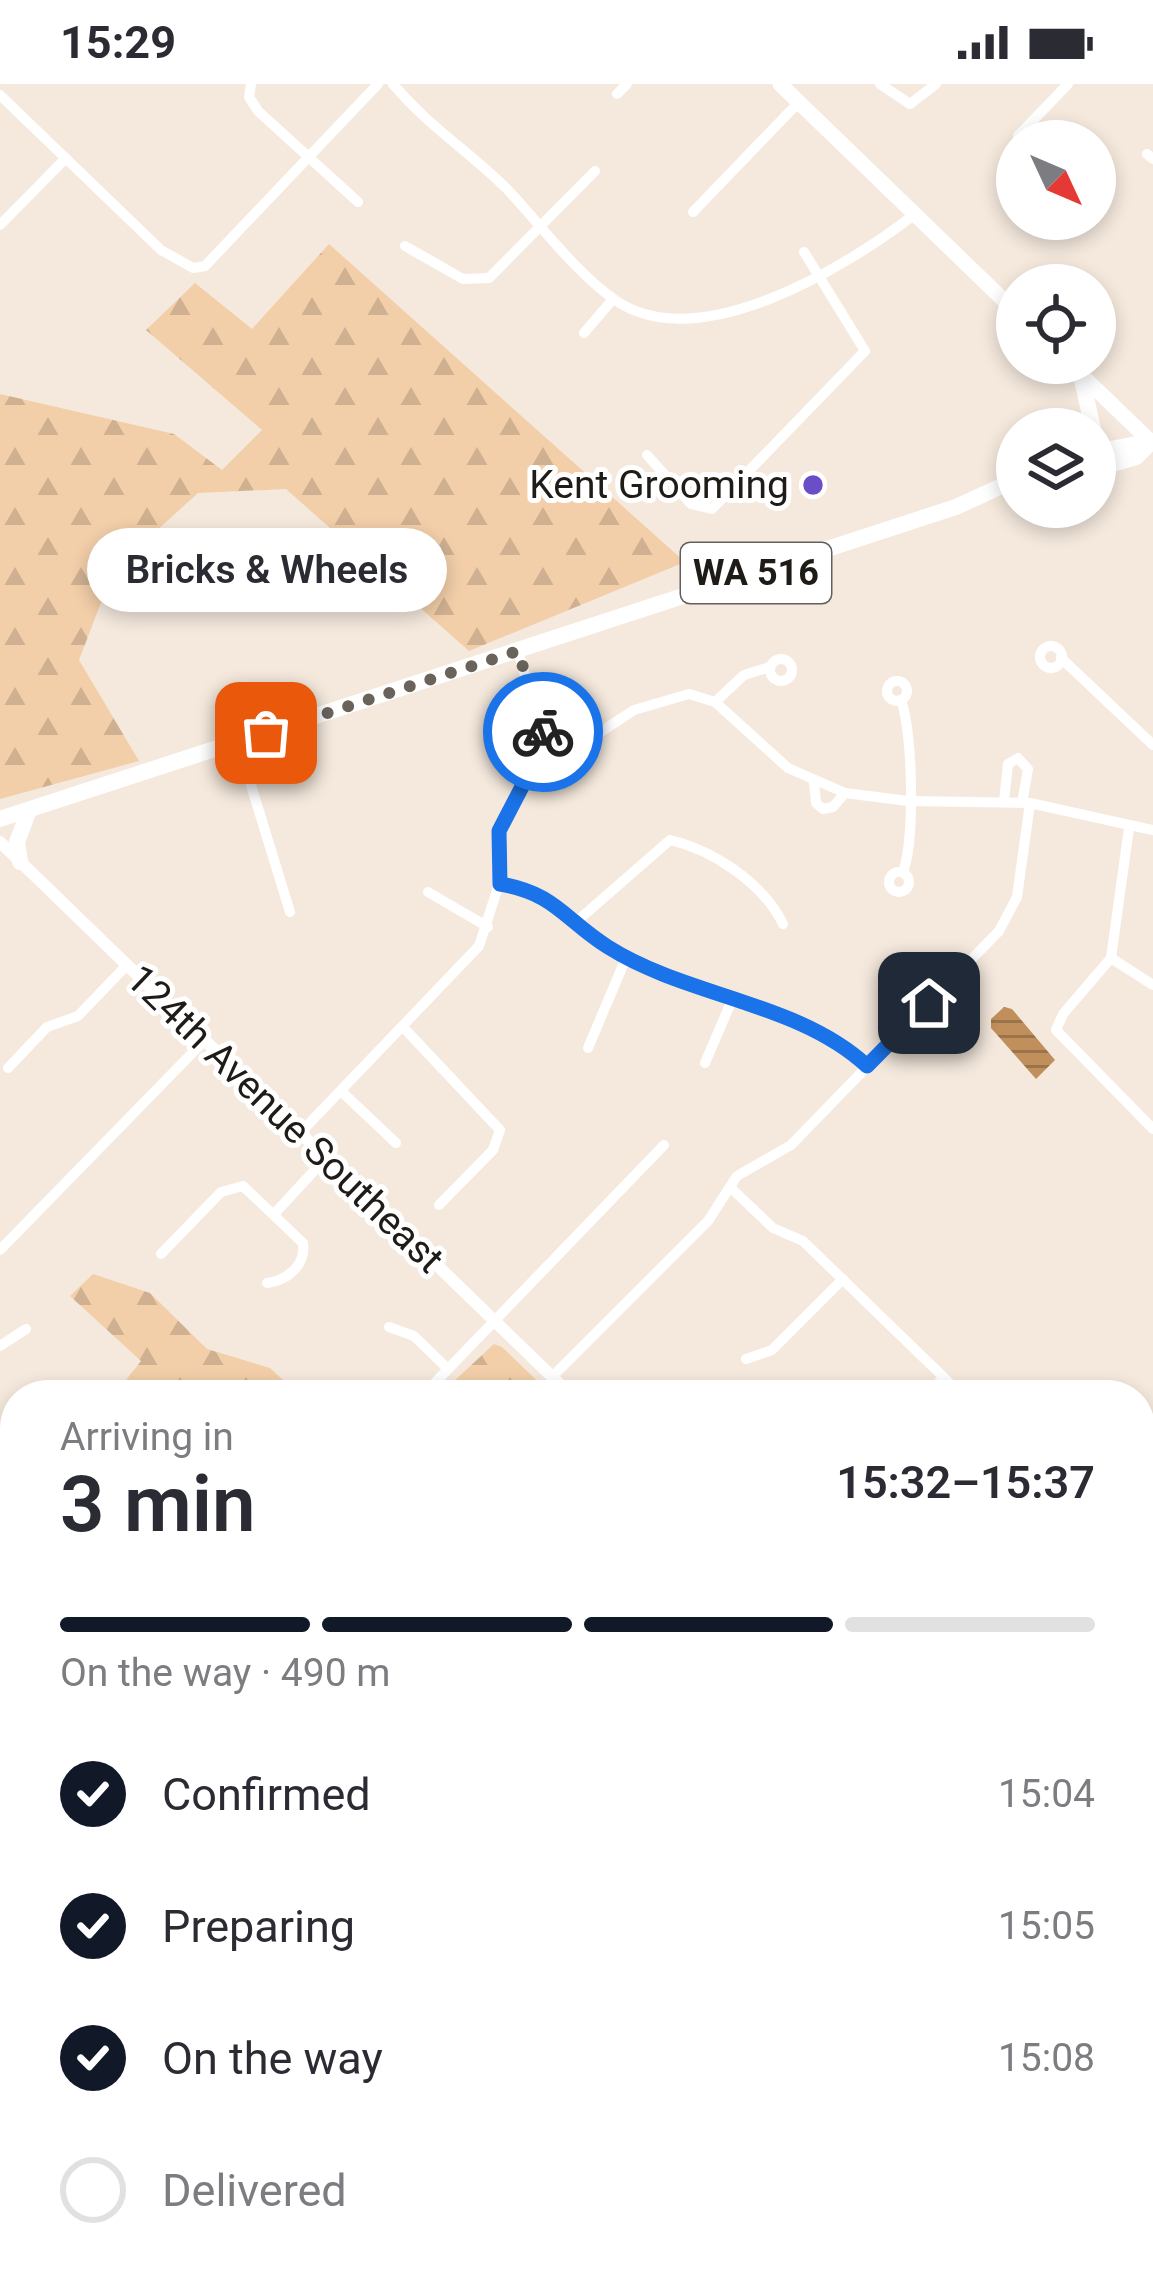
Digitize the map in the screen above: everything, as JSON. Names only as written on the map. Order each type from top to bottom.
[{"type":"main road","points":[[781,84],[996,293]]},
{"type":"main road","points":[[1091,384],[1152,442]]},
{"type":"main road","points":[[1116,448],[1152,442]]},
{"type":"main road","points":[[1116,463],[1136,457],[1152,442]]},
{"type":"main road","name":"WA 516","points":[[0,819],[996,491]]},
{"type":"main road","points":[[20,862],[17,842],[29,810]]},
{"type":"street","points":[[251,84],[252,104],[358,202]]},
{"type":"street","points":[[0,95],[160,250],[193,268],[205,266],[304,156],[378,84]]},
{"type":"street","points":[[393,84],[436,132],[503,185],[614,299],[642,312],[681,319],[820,279],[915,214]]},
{"type":"street","points":[[617,94],[627,84]]},
{"type":"street","points":[[880,84],[910,104],[936,84]]},
{"type":"street","points":[[1033,120],[1068,84]]},
{"type":"street","points":[[692,212],[799,102]]},
{"type":"street","points":[[0,225],[66,158]]},
{"type":"street","points":[[405,246],[463,279],[481,281],[495,274],[595,171]]},
{"type":"street","points":[[647,455],[691,504],[705,511],[721,503],[866,351],[804,252]]},
{"type":"street","points":[[584,333],[614,299]]},
{"type":"street","points":[[300,1133],[469,962],[488,927],[500,884],[499,831],[544,738],[518,651]]},
{"type":"street","points":[[1061,658],[1153,745]]},
{"type":"street","points":[[715,702],[744,674],[770,667]]},
{"type":"street","points":[[544,738],[593,737],[623,716],[689,694],[715,702],[769,754],[814,782],[845,793],[908,801],[1026,803],[1153,830]]},
{"type":"street","points":[[901,700],[908,801],[903,872]]},
{"type":"street","points":[[238,742],[290,912]]},
{"type":"street","points":[[552,1377],[708,1221],[751,1165],[791,1145],[1007,922],[1017,897],[1026,803],[1028,769],[1018,758],[1008,764],[1004,801]]},
{"type":"street","points":[[814,782],[823,809],[833,807],[845,793]]},
{"type":"street","points":[[1129,828],[1111,958],[1063,1013],[1056,1030],[1153,1130]]},
{"type":"street","points":[[576,922],[670,840],[746,878],[770,899],[783,924]]},
{"type":"street","name":"124th Avenue Southeast","points":[[0,842],[555,1380]]},
{"type":"street","points":[[500,884],[540,893],[626,958],[834,1040],[867,1066]]},
{"type":"street","points":[[428,892],[488,927]]},
{"type":"street","points":[[588,1048],[626,958]]},
{"type":"street","points":[[1111,958],[1153,985]]},
{"type":"street","points":[[8,1068],[47,1028],[78,1016],[126,966]]},
{"type":"street","points":[[705,1063],[733,1000]]},
{"type":"street","points":[[403,1028],[500,1130],[493,1150],[439,1205]]},
{"type":"street","points":[[0,1250],[204,1041]]},
{"type":"street","points":[[341,1091],[396,1143]]},
{"type":"street","points":[[437,1380],[664,1145]]},
{"type":"street","points":[[274,1213],[326,1158]]},
{"type":"street","points":[[730,1187],[773,1228],[803,1241],[942,1380]]},
{"type":"street","points":[[161,1254],[228,1188],[249,1189],[303,1243],[304,1257],[285,1278],[267,1283]]},
{"type":"street","points":[[746,1359],[772,1350],[843,1280]]},
{"type":"street","points":[[389,1327],[414,1336],[448,1369]]},
{"type":"street","points":[[0,1346],[26,1329]]},
{"type":"green space","points":[[329,244],[685,562],[469,651],[286,489],[198,493],[114,569],[79,660],[139,761],[0,799],[0,394],[174,434],[222,470],[262,430],[146,330],[195,283],[252,329]]},
{"type":"green space","points":[[93,1274],[150,1293],[207,1349],[270,1368],[283,1380],[126,1380],[141,1361],[70,1296]]},
{"type":"green space","points":[[494,1344],[536,1380],[455,1380]]},
{"type":"shaded area","points":[[1004,1007],[1012,1009],[1055,1060],[1036,1079],[991,1028],[991,1019]]},
{"type":"way so far","points":[[266,733],[518,651],[543,732]]},
{"type":"place","name":"Kent Grooming","points":[[813,485]]},
{"type":"place","name":"Bricks & Wheels","points":[[266,733]]},
{"type":"route","points":[[543,732],[540,752],[499,831],[500,884],[553,900],[590,934],[626,958],[834,1040],[867,1066],[929,1003]]}]
